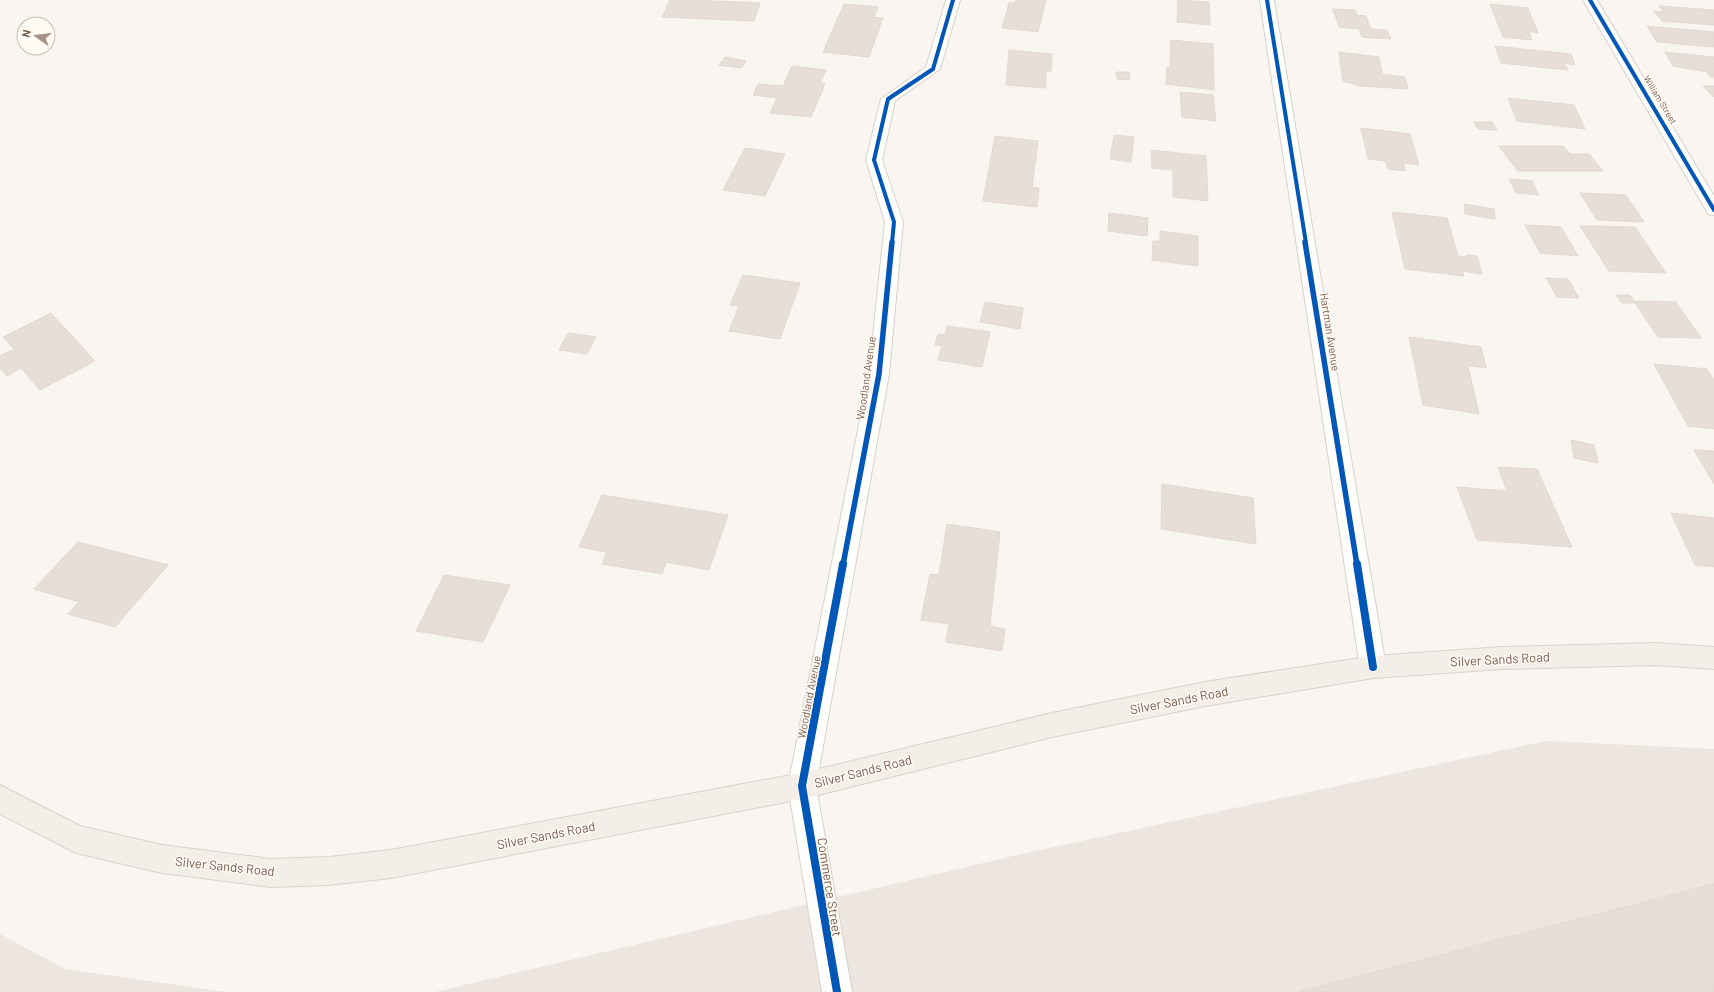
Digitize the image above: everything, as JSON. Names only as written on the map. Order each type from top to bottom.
[{"type":"main road","name":"Silver Sands Road","points":[[0,799],[76,839],[162,859],[271,873],[329,872],[391,864],[802,786],[1052,725],[1205,694],[1373,667],[1502,658],[1656,654],[1714,658]]},
{"type":"street","name":"Woodland Avenue","points":[[802,786],[879,374],[894,222],[874,160],[888,99],[933,69],[953,0]]},
{"type":"street","name":"Hartman Avenue","points":[[1267,0],[1373,667]]},
{"type":"street","name":"William Street","points":[[1590,0],[1714,210]]},
{"type":"street","name":"Commerce Street","points":[[802,786],[837,992]]},
{"type":"shaded area","points":[[1546,741],[1714,749],[1714,992],[435,992],[1013,856]]},
{"type":"shaded area","points":[[0,934],[65,969],[226,992],[0,992]]},
{"type":"building","points":[[670,0],[760,3],[754,21],[662,17]]},
{"type":"building","points":[[1016,0],[1046,0],[1038,32],[1002,28],[1009,3],[1015,3]]},
{"type":"building","points":[[1178,0],[1209,2],[1210,25],[1177,22]]},
{"type":"building","points":[[844,4],[878,7],[874,17],[883,18],[869,57],[823,52]]},
{"type":"building","points":[[1490,4],[1528,8],[1538,33],[1529,31],[1532,40],[1503,37]]},
{"type":"building","points":[[1659,6],[1714,10],[1714,25],[1662,21],[1654,11],[1664,12]]},
{"type":"building","points":[[1333,9],[1355,10],[1357,15],[1366,16],[1371,29],[1387,30],[1391,39],[1362,37],[1359,29],[1339,27]]},
{"type":"building","points":[[1647,26],[1714,32],[1714,47],[1657,42]]},
{"type":"building","points":[[1171,40],[1213,44],[1214,90],[1166,84],[1167,67],[1170,67]]},
{"type":"building","points":[[1495,46],[1571,54],[1575,65],[1564,63],[1568,70],[1501,63]]},
{"type":"building","points":[[1009,50],[1052,54],[1051,71],[1046,71],[1046,88],[1006,85]]},
{"type":"building","points":[[1339,52],[1379,57],[1382,74],[1405,77],[1408,89],[1360,86],[1343,81]]},
{"type":"building","points":[[1665,52],[1714,57],[1714,77],[1710,77],[1707,72],[1673,66]]},
{"type":"building","points":[[725,57],[746,61],[741,68],[719,65]]},
{"type":"building","points":[[792,66],[826,70],[820,83],[825,84],[811,117],[770,113],[777,98],[753,95],[758,84],[783,86]]},
{"type":"building","points":[[1116,72],[1129,72],[1130,80],[1117,79]]},
{"type":"building","points":[[1703,86],[1714,86],[1714,97]]},
{"type":"building","points":[[1180,92],[1213,95],[1216,121],[1182,117]]},
{"type":"building","points":[[1508,98],[1574,105],[1585,129],[1517,121]]},
{"type":"building","points":[[1474,122],[1492,122],[1497,130],[1478,129]]},
{"type":"building","points":[[1361,128],[1410,134],[1419,165],[1403,163],[1405,171],[1388,169],[1386,161],[1368,159]]},
{"type":"building","points":[[1114,135],[1134,137],[1131,162],[1110,159]]},
{"type":"building","points":[[995,136],[1038,141],[1032,187],[1039,188],[1037,207],[983,201]]},
{"type":"building","points":[[1499,146],[1563,146],[1570,154],[1589,154],[1603,171],[1518,171]]},
{"type":"building","points":[[745,148],[785,154],[765,196],[723,190]]},
{"type":"building","points":[[1151,150],[1206,156],[1208,201],[1173,197],[1173,170],[1152,168]]},
{"type":"building","points":[[1509,179],[1532,181],[1539,195],[1516,193]]},
{"type":"building","points":[[1580,193],[1626,195],[1644,222],[1597,220]]},
{"type":"building","points":[[1464,204],[1494,209],[1495,219],[1465,214]]},
{"type":"building","points":[[1392,212],[1447,218],[1458,256],[1477,256],[1482,274],[1462,271],[1464,276],[1405,269]]},
{"type":"building","points":[[1109,213],[1148,218],[1147,236],[1108,231]]},
{"type":"building","points":[[1525,225],[1561,227],[1578,256],[1540,253]]},
{"type":"building","points":[[1580,226],[1635,227],[1666,273],[1609,271]]},
{"type":"building","points":[[1160,231],[1198,236],[1198,266],[1152,260],[1153,241],[1160,241]]},
{"type":"building","points":[[743,275],[800,283],[780,339],[729,331],[739,306],[730,305]]},
{"type":"building","points":[[1546,278],[1568,279],[1579,298],[1557,297]]},
{"type":"building","points":[[1616,295],[1630,295],[1634,301],[1676,302],[1701,338],[1658,337],[1635,303],[1622,303]]},
{"type":"building","points":[[985,302],[1023,308],[1020,329],[980,322]]},
{"type":"building","points":[[51,313],[95,361],[40,390],[21,368],[7,376],[0,368],[0,356],[14,349],[3,337]]},
{"type":"building","points":[[947,326],[990,332],[982,367],[938,360],[942,346],[935,345],[938,334],[945,335]]},
{"type":"building","points":[[568,333],[596,337],[587,354],[559,350]]},
{"type":"building","points":[[1409,337],[1481,347],[1486,368],[1468,366],[1479,414],[1423,405]]},
{"type":"building","points":[[1654,364],[1707,369],[1714,380],[1714,429],[1688,426]]},
{"type":"building","points":[[1571,440],[1594,445],[1598,463],[1574,458]]},
{"type":"building","points":[[1694,450],[1714,451],[1714,484]]},
{"type":"building","points":[[1498,467],[1537,469],[1572,547],[1477,540],[1457,487],[1507,491]]},
{"type":"building","points":[[1162,484],[1253,498],[1256,544],[1161,529]]},
{"type":"building","points":[[602,495],[728,515],[709,570],[666,562],[662,574],[602,564],[607,552],[579,547]]},
{"type":"building","points":[[1671,513],[1714,518],[1714,567],[1695,565]]},
{"type":"building","points":[[947,524],[1000,532],[990,626],[1005,629],[1002,651],[946,642],[949,624],[921,620],[930,574],[939,575]]},
{"type":"building","points":[[78,542],[168,565],[115,627],[68,614],[79,602],[34,589]]},
{"type":"building","points":[[444,575],[510,585],[483,642],[416,631]]},
{"type":"building","points":[[1714,884],[1714,992],[1298,992]]},
{"type":"cycle path","points":[[837,992],[802,786],[879,374],[894,222],[874,160],[888,99],[933,69],[953,0]]},
{"type":"cycle path","points":[[1267,0],[1373,667]]},
{"type":"cycle path","points":[[1590,0],[1714,210]]}]
